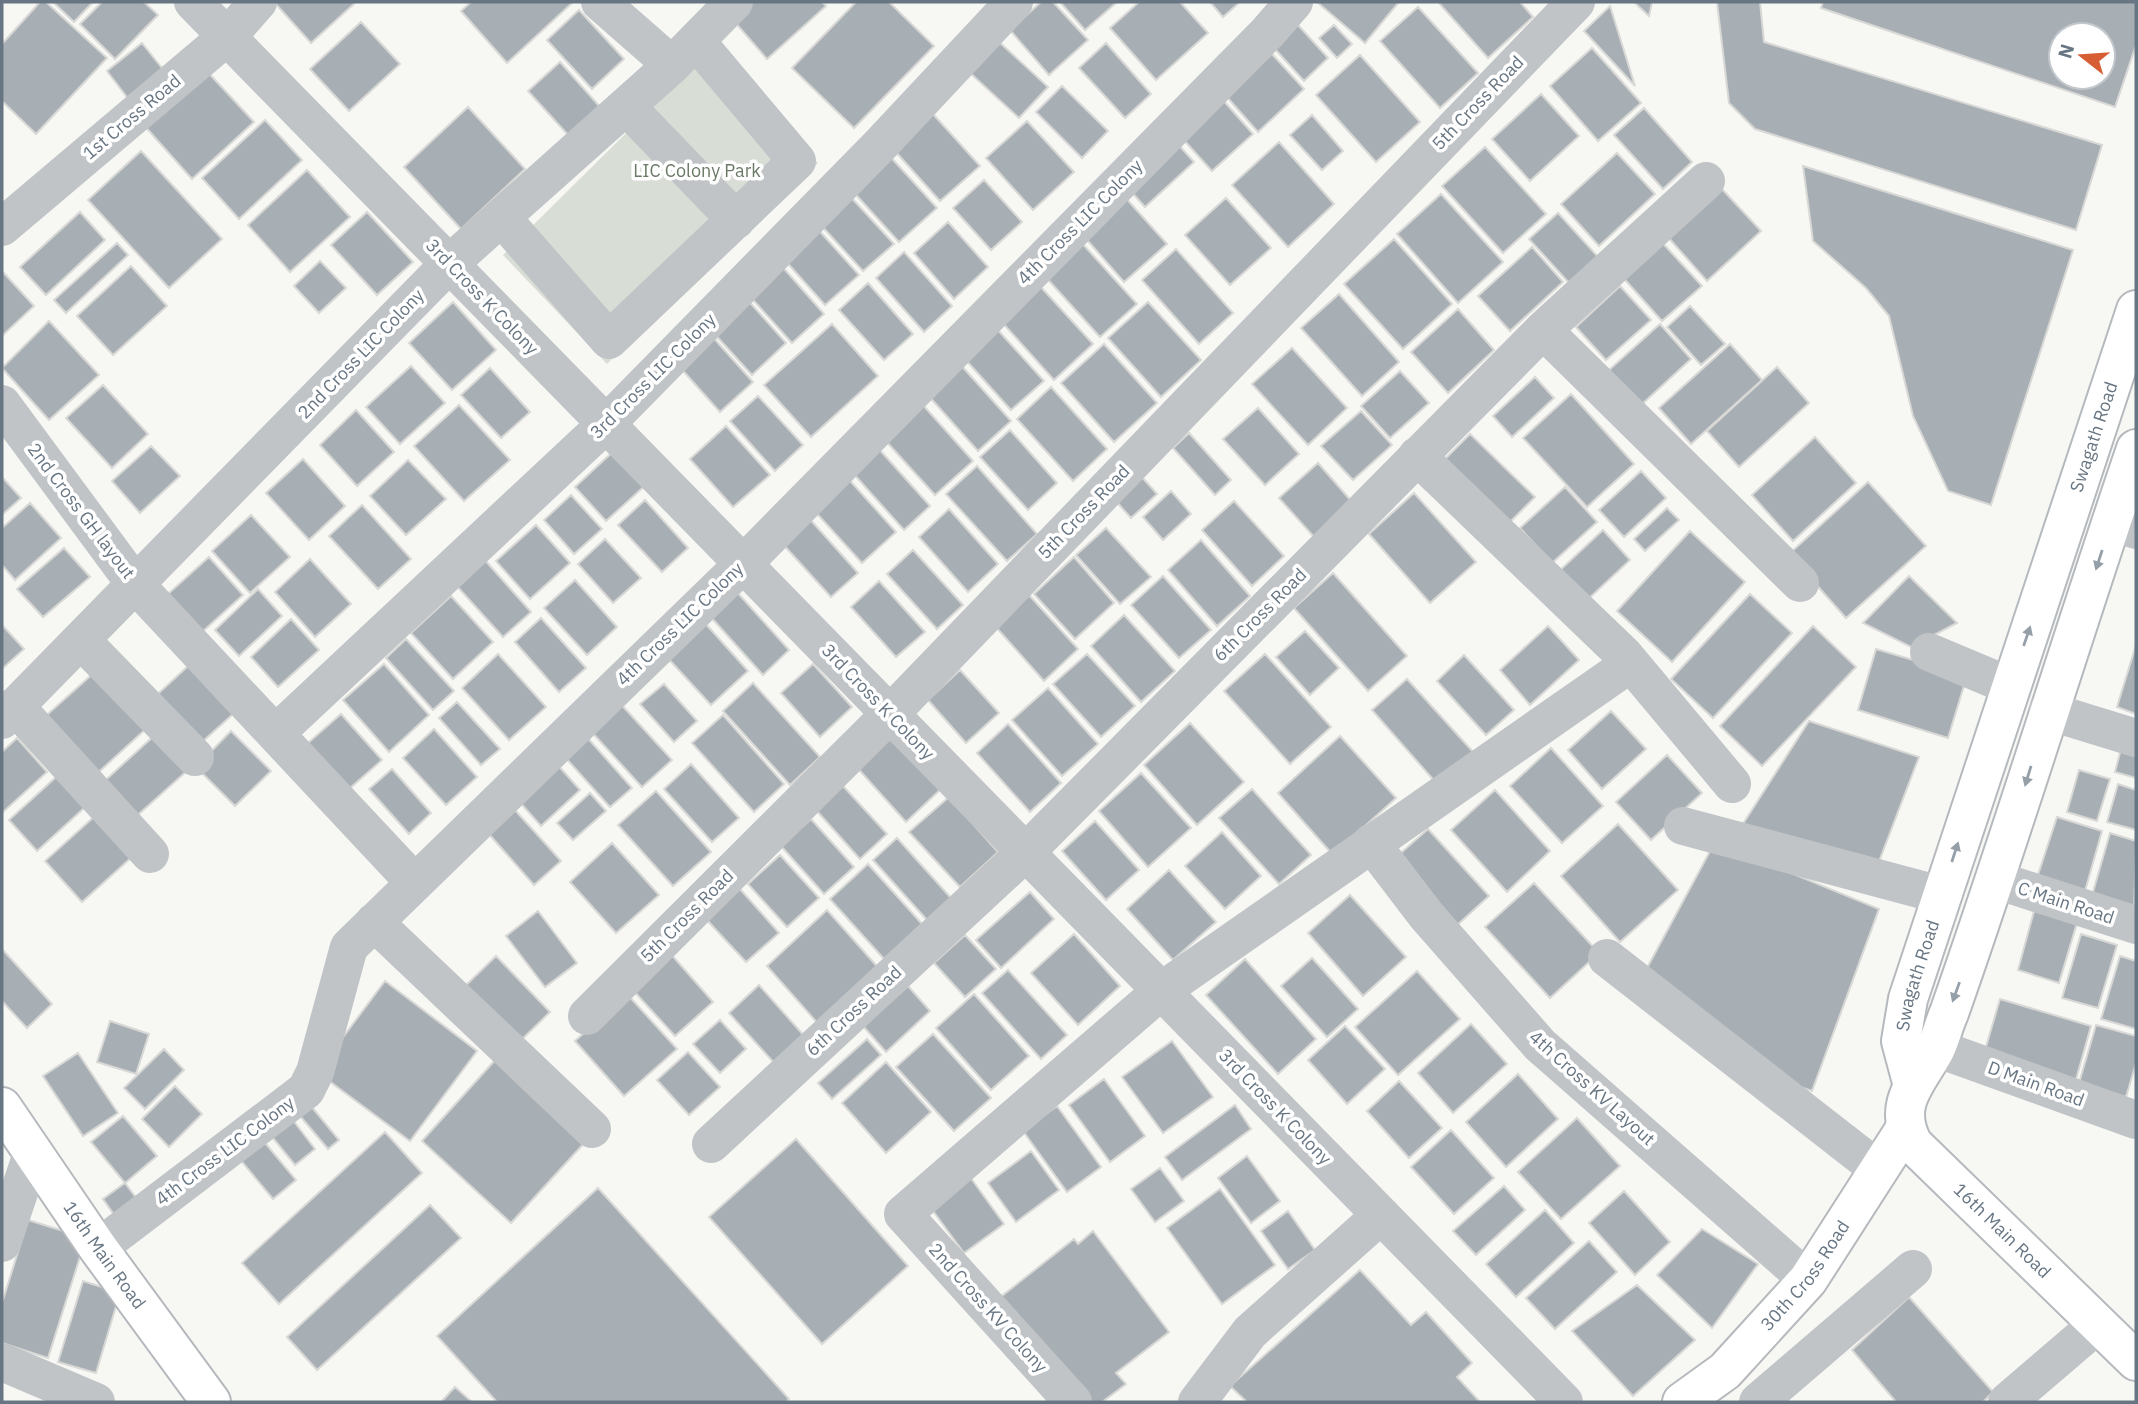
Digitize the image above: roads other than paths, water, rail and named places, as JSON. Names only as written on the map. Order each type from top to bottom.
[{"type":"main road","name":"Swagath Road","points":[[1912,1082],[1901,1041],[1908,999],[2136,310]]},
{"type":"main road","name":"Swagath Road","points":[[1912,1082],[1936,1048],[1996,880],[2048,710],[2124,526],[2136,449]]},
{"type":"main road","points":[[1905,1129],[1912,1082]]},
{"type":"main road","name":"16th Main Road","points":[[2,1107],[98,1248],[211,1402]]},
{"type":"main road","name":"30th Cross Road","points":[[1682,1402],[1725,1371],[1808,1280],[1905,1129]]},
{"type":"main road","name":"16th Main Road","points":[[1905,1129],[1913,1144],[2136,1362]]},
{"type":"street","name":"3rd Cross K Colony","points":[[193,2],[1564,1402]]},
{"type":"street","name":"1st Cross Road","points":[[2,227],[229,36],[258,2]]},
{"type":"street","points":[[502,218],[610,340],[797,161],[684,53],[600,2]]},
{"type":"street","name":"2nd Cross LIC Colony","points":[[8,713],[449,264],[684,53],[734,2]]},
{"type":"street","name":"3rd Cross LIC Colony","points":[[276,733],[606,424],[881,144],[1014,2]]},
{"type":"street","name":"4th Cross LIC Colony","points":[[98,1248],[306,1090],[315,1072],[345,954],[374,922],[743,564],[1268,32],[1294,2]]},
{"type":"street","name":"5th Cross Road","points":[[587,1016],[890,714],[1576,2]]},
{"type":"street","points":[[626,106],[736,220]]},
{"type":"street","name":"6th Cross Road","points":[[711,1144],[1026,852],[1543,330],[1706,180]]},
{"type":"street","points":[[707,247],[743,284]]},
{"type":"street","points":[[1543,330],[1800,583]]},
{"type":"street","name":"2nd Cross GH layout","points":[[2,404],[135,584],[415,883]]},
{"type":"street","points":[[1417,456],[1624,655],[1732,784]]},
{"type":"street","points":[[81,640],[195,757]]},
{"type":"street","points":[[1929,652],[2010,687]]},
{"type":"street","points":[[1161,991],[1624,668],[1624,655]]},
{"type":"street","points":[[2048,710],[2136,738]]},
{"type":"street","points":[[8,713],[150,854]]},
{"type":"street","points":[[1683,826],[1941,895]]},
{"type":"street","name":"4th Cross KV Layout","points":[[1371,843],[1426,915],[1540,1045],[1808,1280]]},
{"type":"street","name":"C Main Road","points":[[1996,880],[2136,925]]},
{"type":"street","points":[[374,922],[592,1129]]},
{"type":"street","points":[[1607,958],[1879,1170]]},
{"type":"street","name":"2nd Cross KV Colony","points":[[1073,1402],[903,1214],[1161,991]]},
{"type":"street","name":"D Main Road","points":[[1936,1048],[2136,1120]]},
{"type":"street","points":[[2,1243],[32,1154]]},
{"type":"street","points":[[1197,1402],[1250,1332],[1381,1215]]},
{"type":"street","points":[[1758,1402],[1913,1269]]},
{"type":"street","points":[[2007,1402],[2098,1324]]},
{"type":"street","points":[[2,1362],[96,1402]]},
{"type":"park label","name":"LIC Colony Park","points":[[697,171]]}]
